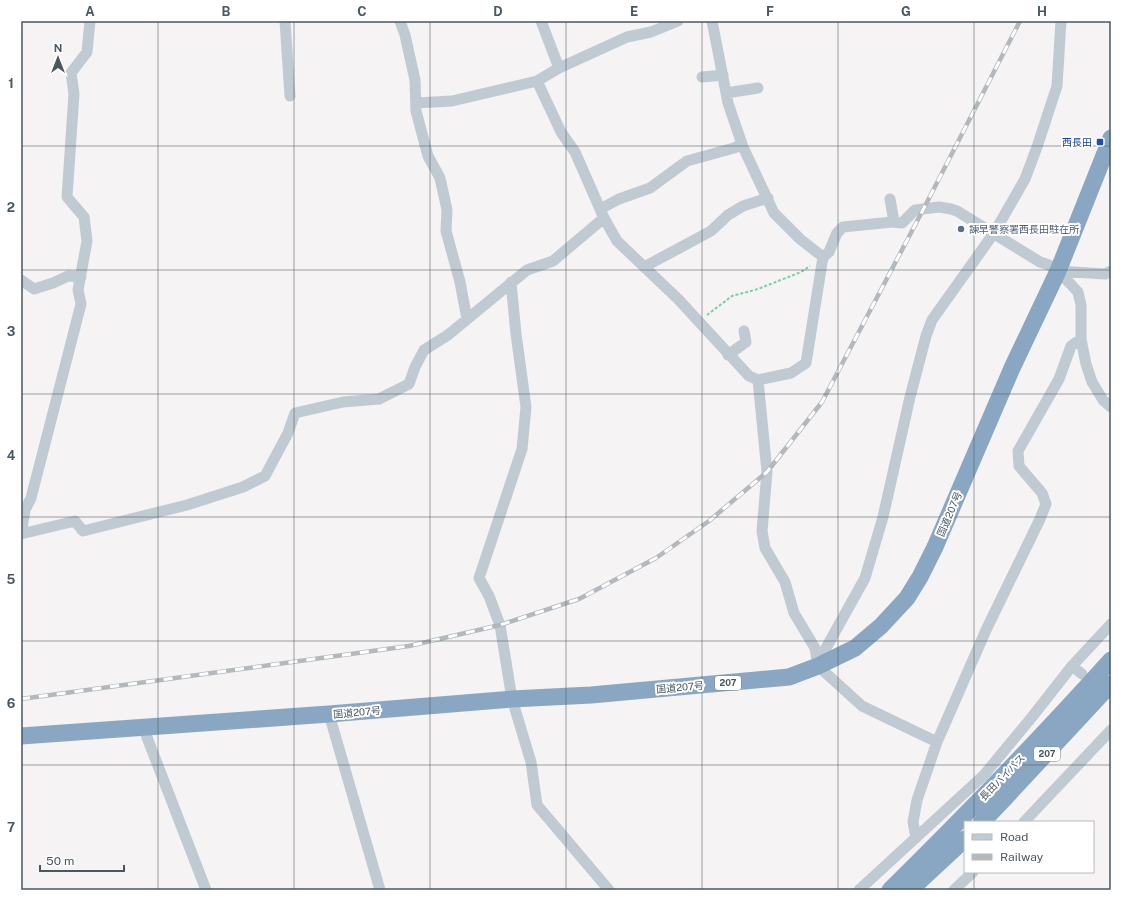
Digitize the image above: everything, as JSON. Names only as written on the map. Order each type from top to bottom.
[{"type":"highway","name":"国道207号","points":[[21,736],[606,693],[789,677],[818,666],[855,648],[881,626],[907,598],[920,577],[935,547],[1012,368],[1058,271],[1111,138]]},
{"type":"highway","name":"長田バイパス","points":[[890,890],[991,789],[1070,706],[1111,660]]},
{"type":"highway","name":"長田バイパス","points":[[983,821],[1010,794],[1111,684]]},
{"type":"highway","points":[[910,890],[964,839]]},
{"type":"street","points":[[90,21],[87,52],[71,73],[74,94],[67,197],[84,217],[87,242],[78,290],[81,304],[31,498],[25,510],[21,534],[74,521],[83,531],[187,505],[243,487],[265,476],[288,432],[295,413],[343,402],[379,399],[409,384],[415,367],[424,350],[448,335],[527,270],[553,261],[619,199],[650,188],[687,161],[742,144]]},
{"type":"street","points":[[285,21],[290,96]]},
{"type":"street","points":[[400,21],[405,35],[415,80],[416,112],[428,156],[442,184],[447,210],[446,231],[460,282],[467,319]]},
{"type":"street","points":[[541,21],[559,68]]},
{"type":"street","points":[[416,103],[452,101],[537,81],[559,68],[626,37],[651,32],[678,21]]},
{"type":"street","points":[[712,21],[728,103],[742,144],[774,213],[800,239],[824,257]]},
{"type":"street","points":[[818,666],[826,648],[865,578],[883,517],[910,397],[926,336],[932,320],[994,233],[1025,179],[1057,86],[1061,21]]},
{"type":"street","points":[[702,77],[723,75]]},
{"type":"street","points":[[537,81],[561,132],[575,152],[602,214],[618,241],[678,299],[728,355],[749,376],[758,380],[791,373],[806,363],[824,257],[829,252],[837,233],[843,227],[894,222],[902,223],[915,210],[939,207],[957,210],[1036,260],[1049,265],[1058,271],[1078,292],[1081,306],[1081,339],[1086,364],[1092,382],[1103,400],[1111,407]]},
{"type":"street","points":[[726,93],[758,88]]},
{"type":"street","points":[[644,267],[711,231],[728,215],[743,206],[768,198]]},
{"type":"street","points":[[890,199],[894,222]]},
{"type":"street","points":[[1058,271],[1105,274],[1111,271]]},
{"type":"street","points":[[21,280],[34,289],[68,276],[81,277]]},
{"type":"street","points":[[511,282],[516,334],[526,407],[522,449],[479,578],[489,596],[500,625],[512,699],[531,762],[537,805],[609,890]]},
{"type":"street","points":[[728,355],[746,342],[744,330]]},
{"type":"street","points":[[916,838],[913,822],[916,807],[936,742],[986,630],[1046,504],[1042,493],[1019,466],[1018,450],[1059,380],[1071,346],[1081,339]]},
{"type":"street","points":[[758,380],[767,472],[762,531],[765,548],[785,582],[794,613],[815,648],[818,666],[862,706],[936,742]]},
{"type":"street","points":[[859,890],[984,775],[1072,666],[1111,624]]},
{"type":"street","points":[[1072,666],[1082,674]]},
{"type":"street","points":[[329,714],[380,890]]},
{"type":"street","points":[[143,727],[206,890]]},
{"type":"street","points":[[1025,821],[1111,730]]},
{"type":"street","points":[[954,890],[972,873]]},
{"type":"path","points":[[698,322],[732,296],[758,289],[801,272],[824,257]]},
{"type":"railway","points":[[21,699],[409,646],[500,625],[579,599],[656,558],[709,521],[767,472],[822,402],[1020,21]]},
{"type":"place","name":"西長田","points":[[1100,142]]},
{"type":"place","name":"諫早警察署西長田駐在所","points":[[961,229]]}]
